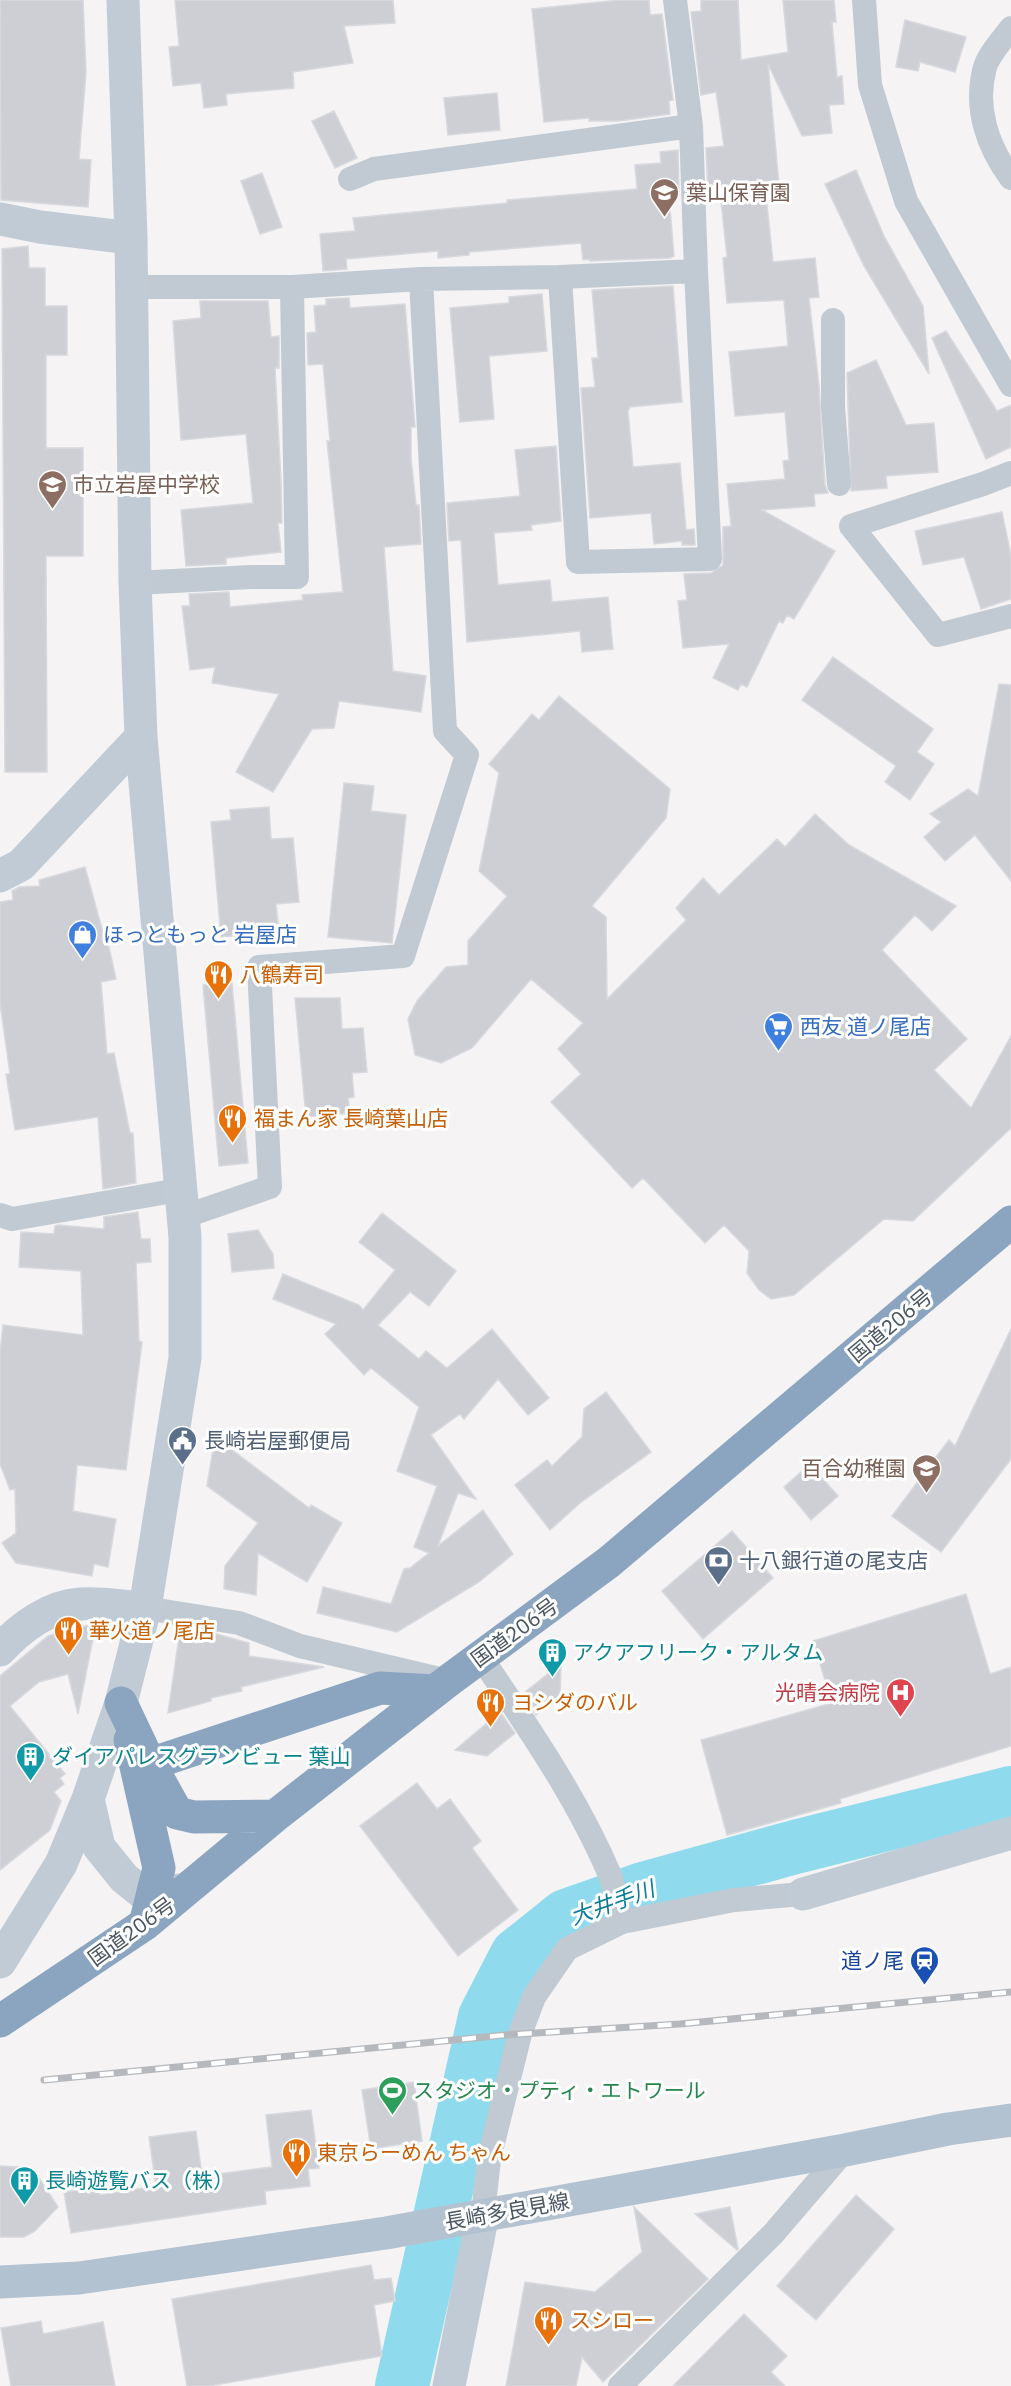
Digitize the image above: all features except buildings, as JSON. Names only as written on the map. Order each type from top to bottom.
[{"type":"highway","name":"国道206号","points":[[0,2021],[149,1909],[187,1889],[275,1816],[442,1686],[609,1562],[1011,1222]]},
{"type":"highway","points":[[150,1764],[380,1688],[442,1686]]},
{"type":"highway","points":[[121,1703],[150,1764],[177,1813],[194,1816],[275,1816]]},
{"type":"highway","points":[[121,1703],[159,1868],[149,1909]]},
{"type":"main road","name":"長崎多良見線","points":[[0,2282],[80,2278],[386,2233],[845,2150],[948,2129],[1011,2120]]},
{"type":"street","points":[[0,1962],[60,1864],[88,1799],[121,1703],[145,1608],[185,1358],[186,1296],[181,1204],[141,737],[135,583],[131,238],[123,0]]},
{"type":"street","points":[[560,278],[578,562],[710,559],[691,126],[675,0]]},
{"type":"street","points":[[864,0],[870,85],[906,201],[1011,385]]},
{"type":"street","points":[[1011,28],[986,66],[980,111],[997,159],[1011,178]]},
{"type":"street","points":[[351,179],[374,169],[691,126]]},
{"type":"street","points":[[0,219],[40,227],[131,238]]},
{"type":"street","points":[[130,287],[292,287],[422,279],[560,278],[696,271]]},
{"type":"street","points":[[0,1215],[12,1218],[181,1204],[270,1187],[259,966],[403,956],[467,755],[445,731],[422,279]]},
{"type":"street","points":[[135,583],[297,577],[292,287]]},
{"type":"street","points":[[833,320],[833,407],[839,484]]},
{"type":"street","points":[[1011,473],[851,526],[938,635],[1011,616]]},
{"type":"street","points":[[0,876],[21,865],[141,737]]},
{"type":"street","points":[[0,1650],[25,1626],[54,1610],[80,1604],[145,1608],[239,1623],[300,1646],[442,1686]]},
{"type":"street","points":[[481,1657],[572,1800],[610,1875],[621,1918]]},
{"type":"street","points":[[88,1799],[99,1846],[124,1878],[145,1895],[149,1909]]},
{"type":"street","points":[[449,2386],[483,2214],[489,2159],[520,2034],[534,1997],[567,1949],[621,1918],[734,1900],[803,1894],[1011,1833]]},
{"type":"street","points":[[620,2386],[773,2234],[845,2150]]},
{"type":"waterway","name":"大井手川","points":[[402,2386],[485,2017],[517,1955],[566,1916],[643,1889],[795,1847],[1011,1793]]},
{"type":"railway","points":[[44,2080],[505,2035],[680,2024],[1011,1992]]},
{"type":"place","name":"葉山保育園","points":[[665,218]]},
{"type":"place","name":"市立岩屋中学校","points":[[52,510]]},
{"type":"place","name":"ほっともっと 岩屋店","points":[[82,960]]},
{"type":"place","name":"八鶴寿司","points":[[219,1000]]},
{"type":"place","name":"西友 道ノ尾店","points":[[779,1052]]},
{"type":"place","name":"福まん家 長崎葉山店","points":[[233,1144]]},
{"type":"place","name":"長崎岩屋郵便局","points":[[183,1466]]},
{"type":"place","name":"百合幼稚園","points":[[927,1494]]},
{"type":"place","name":"十八銀行道の尾支店","points":[[718,1586]]},
{"type":"place","name":"華火道ノ尾店","points":[[68,1656]]},
{"type":"place","name":"アクアフリーク・アルタム","points":[[552,1678]]},
{"type":"place","name":"光晴会病院","points":[[901,1718]]},
{"type":"place","name":"ヨシダのバル","points":[[491,1728]]},
{"type":"place","name":"ダイアパレスグランビュー 葉山","points":[[31,1782]]},
{"type":"place","name":"道ノ尾","points":[[925,1986]]},
{"type":"place","name":"スタジオ・プティ・エトワール","points":[[392,2116]]},
{"type":"place","name":"東京らーめん ちゃん","points":[[296,2178]]},
{"type":"place","name":"長崎遊覧バス（株）","points":[[24,2206]]},
{"type":"place","name":"スシロー","points":[[549,2346]]}]
